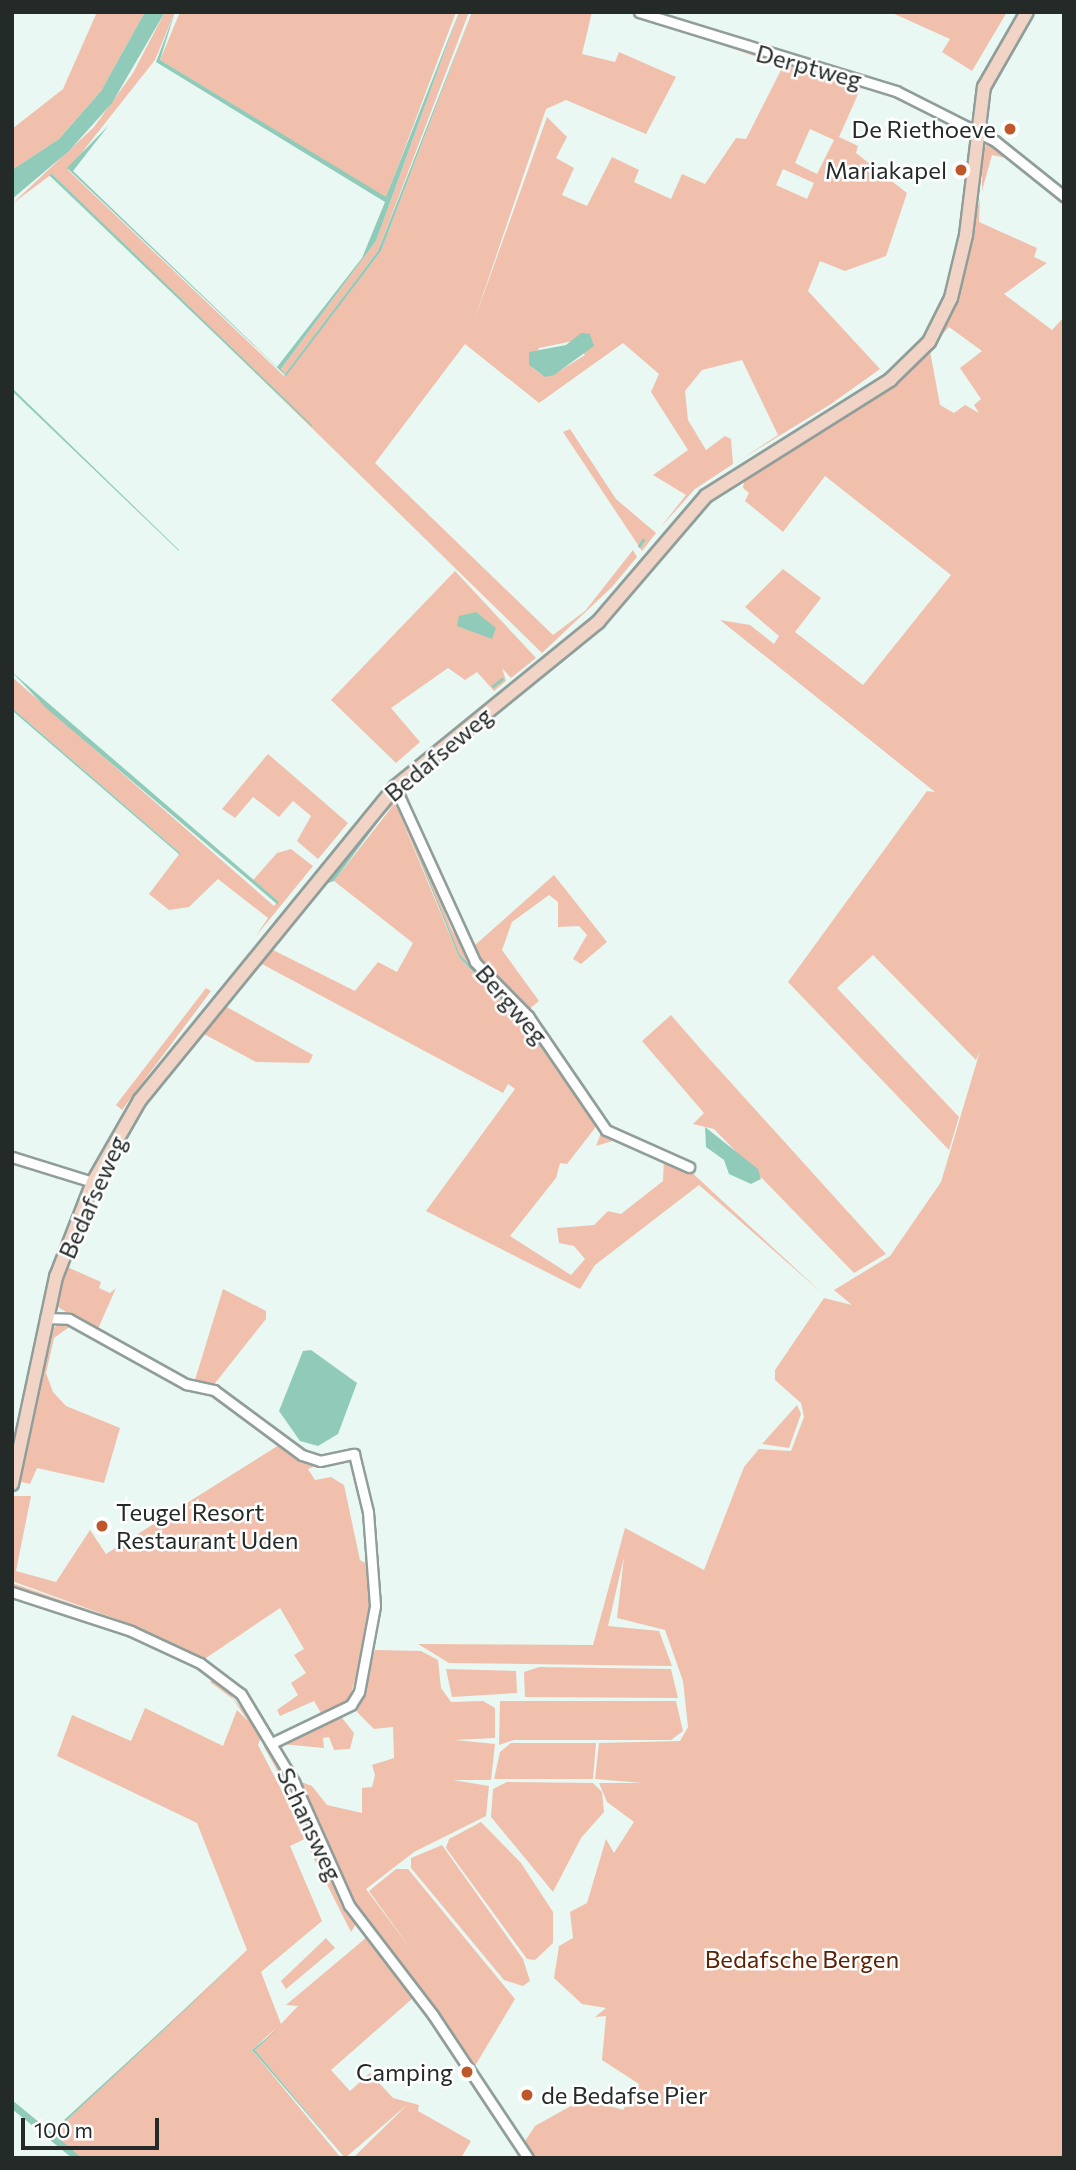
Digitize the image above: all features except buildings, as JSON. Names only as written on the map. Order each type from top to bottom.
[{"type":"street","name":"Derptweg","points":[[639,12],[798,65],[880,85],[975,129],[1064,196]]},
{"type":"street","name":"Bedafseweg","points":[[12,1484],[45,1318],[93,1182],[169,1062],[395,787],[592,627],[706,496],[879,387],[920,352],[942,319],[956,277],[975,187],[975,129],[989,74],[1027,12]]},
{"type":"street","name":"Bergweg","points":[[395,787],[475,962],[528,1016],[606,1130],[689,1167]]},
{"type":"street","points":[[12,1157],[93,1182]]},
{"type":"street","points":[[45,1318],[69,1319],[186,1384],[214,1390],[302,1455],[320,1461],[354,1454],[373,1559],[376,1619],[357,1698],[272,1743]]},
{"type":"street","name":"Schansweg","points":[[12,1592],[97,1618],[200,1663],[241,1694],[272,1743],[349,1905],[433,2015],[528,2158]]},
{"type":"green space","points":[[97,12],[145,12],[101,91],[59,139],[12,170],[12,129],[63,89]]},
{"type":"green space","points":[[165,12],[175,12],[155,60],[68,170],[284,376],[381,251],[472,12],[592,12],[582,54],[615,62],[619,52],[676,77],[646,134],[566,100],[546,109],[474,321],[547,117],[567,137],[556,158],[574,168],[562,195],[587,206],[612,157],[639,170],[634,182],[671,199],[682,174],[705,184],[736,138],[746,139],[783,66],[719,44],[863,83],[839,137],[858,146],[856,153],[907,193],[886,256],[845,271],[820,261],[808,291],[880,369],[831,404],[740,460],[778,435],[742,360],[702,370],[685,391],[688,420],[706,450],[725,436],[731,439],[733,464],[695,489],[660,528],[686,495],[653,475],[688,450],[651,392],[659,374],[623,343],[539,403],[465,344],[375,463],[553,635],[585,611],[633,550],[637,557],[612,587],[542,653],[52,174],[12,204],[94,127],[133,73]],"holes":[[[810,129],[834,140],[817,174],[795,163]],[[783,169],[814,183],[807,199],[776,185]],[[573,341],[585,355],[561,370],[542,375],[529,365],[539,348]]]},
{"type":"green space","points":[[180,12],[456,12],[386,198],[160,60]]},
{"type":"green space","points":[[459,12],[469,12],[378,251],[285,374],[281,369],[376,241]]},
{"type":"green space","points":[[890,12],[1007,12],[972,71],[942,52],[950,39]]},
{"type":"green space","points":[[991,143],[1046,183],[1064,206],[1006,158],[992,155],[982,191],[982,148]]},
{"type":"green space","name":"Bedafsche Bergen","points":[[980,199],[979,222],[1037,248],[1034,257],[1047,263],[1004,294],[1052,330],[1064,317],[1064,2158],[532,2158],[525,2141],[535,2126],[585,2098],[623,2110],[639,2084],[602,2060],[606,2016],[595,2017],[606,2008],[582,2004],[554,1978],[559,1946],[573,1938],[570,1912],[587,1903],[606,1839],[614,1853],[634,1822],[607,1802],[599,1783],[642,1783],[595,1779],[599,1743],[680,1741],[688,1727],[683,1681],[665,1630],[617,1618],[624,1557],[608,1626],[659,1631],[672,1666],[449,1663],[418,1644],[593,1645],[625,1528],[704,1570],[744,1467],[759,1449],[791,1451],[804,1417],[801,1403],[775,1380],[775,1370],[824,1298],[852,1305],[834,1290],[890,1256],[941,1182],[980,1051],[976,1060],[873,955],[837,988],[959,1117],[949,1150],[788,982],[927,791],[935,792],[720,620],[750,625],[774,644],[779,636],[745,607],[783,569],[821,598],[795,632],[863,685],[951,575],[825,476],[783,532],[745,501],[749,493],[743,488],[745,476],[930,351],[940,405],[954,413],[965,405],[979,413],[974,405],[981,399],[960,368],[982,351],[949,327],[938,339]]},
{"type":"green space","points":[[570,429],[616,499],[656,533],[642,551],[563,432]]},
{"type":"green space","points":[[455,571],[536,658],[511,678],[502,668],[506,681],[494,691],[477,672],[465,680],[448,668],[391,708],[420,742],[396,763],[331,700]]},
{"type":"green space","points":[[12,677],[274,906],[278,901],[253,880],[277,853],[291,849],[313,866],[256,936],[268,918],[218,879],[189,907],[169,910],[149,894],[180,853],[12,708]]},
{"type":"green space","points":[[482,721],[483,728],[405,790],[462,929],[474,946],[554,875],[607,942],[581,964],[573,959],[587,935],[579,926],[558,927],[558,902],[549,895],[512,922],[502,950],[539,1001],[527,1011],[493,981],[477,960],[477,948],[470,951],[461,936],[404,796],[404,784]]},
{"type":"green space","points":[[268,754],[348,823],[318,859],[297,841],[311,816],[293,801],[279,817],[253,797],[235,818],[222,809]]},
{"type":"green space","points":[[391,797],[402,804],[451,928],[473,963],[527,1017],[595,1116],[595,1128],[567,1164],[560,1163],[556,1178],[510,1236],[571,1275],[585,1259],[574,1246],[559,1243],[557,1228],[594,1225],[608,1211],[621,1214],[663,1181],[664,1157],[616,1140],[596,1146],[601,1133],[664,1155],[688,1169],[822,1293],[699,1185],[595,1265],[580,1289],[426,1211],[515,1089],[508,1084],[503,1093],[260,963],[269,950],[225,1006],[313,1055],[309,1063],[256,1062],[202,1033],[191,1041],[267,947],[355,991],[378,962],[397,972],[413,943],[334,881],[395,803],[321,882]],"holes":[[[399,813],[460,955],[522,1018],[574,1092],[520,1020],[459,957]]]},
{"type":"green space","points":[[206,988],[211,991],[122,1110],[116,1105]]},
{"type":"green space","points":[[671,1015],[886,1254],[854,1273],[714,1129],[693,1124],[704,1113],[642,1041]]},
{"type":"green space","points":[[65,1266],[101,1282],[99,1288],[110,1293],[116,1288],[97,1331],[53,1304]]},
{"type":"green space","points":[[223,1289],[266,1311],[266,1319],[212,1387],[194,1383]]},
{"type":"green space","points":[[58,1325],[72,1325],[54,1338],[46,1373],[53,1392],[66,1406],[120,1428],[104,1483],[37,1468],[30,1484],[17,1481],[45,1333]]},
{"type":"green space","points":[[797,1405],[801,1414],[789,1448],[762,1444]]},
{"type":"green space","points":[[279,1445],[320,1464],[308,1469],[315,1480],[331,1477],[344,1485],[360,1560],[369,1565],[372,1620],[348,1704],[322,1715],[314,1701],[280,1716],[277,1710],[298,1695],[291,1683],[306,1673],[294,1655],[304,1649],[280,1608],[203,1660],[109,1619],[12,1588],[12,1583],[141,1628],[12,1581],[13,1496],[31,1496],[16,1571],[56,1582],[90,1530],[106,1554]]},
{"type":"green space","points":[[368,1648],[360,1704],[375,1650],[421,1651],[438,1660],[441,1688],[451,1702],[483,1701],[495,1708],[495,1738],[455,1740],[495,1744],[491,1780],[453,1780],[489,1786],[486,1816],[414,1852],[366,1889],[413,1952],[369,1891],[396,1869],[408,1869],[515,1999],[475,2066],[346,1893],[296,1780],[312,1786],[327,1805],[362,1813],[362,1788],[372,1787],[375,1775],[372,1765],[394,1758],[393,1727],[374,1729],[357,1712]]},
{"type":"green space","points":[[539,1667],[671,1669],[678,1698],[525,1697],[524,1672]]},
{"type":"green space","points":[[446,1669],[516,1671],[517,1693],[452,1697]]},
{"type":"green space","points":[[215,1676],[262,1734],[258,1745],[306,1837],[295,1802],[264,1747],[269,1746],[313,1832],[309,1837],[290,1846],[322,1921],[261,1972],[281,2024],[298,2006],[286,2005],[367,1937],[440,2031],[413,1998],[331,2070],[350,2091],[370,2073],[393,2098],[419,2105],[418,2111],[471,2141],[461,2158],[353,2158],[408,2104],[345,2158],[255,2050],[277,2027],[252,2050],[341,2158],[82,2158],[53,2133],[247,1950],[197,1823],[57,1756],[72,1715],[131,1741],[145,1708],[223,1746],[237,1710],[248,1721],[233,1699],[210,1682]]},
{"type":"green space","points":[[500,1701],[676,1701],[683,1731],[671,1740],[514,1740],[499,1745]]},
{"type":"green space","points":[[339,1714],[354,1733],[350,1749],[334,1750],[329,1737],[323,1738],[324,1748],[281,1744]]},
{"type":"green space","points":[[511,1743],[596,1743],[593,1779],[494,1779],[500,1752]]},
{"type":"green space","points":[[507,1782],[593,1783],[602,1792],[604,1812],[581,1838],[553,1892],[491,1817],[493,1789]]},
{"type":"green space","points":[[481,1822],[521,1863],[553,1912],[553,1943],[535,1960],[527,1959],[446,1848],[449,1839]]},
{"type":"green space","points":[[317,1844],[356,1924],[351,1932],[308,1847]]},
{"type":"green space","points":[[442,1845],[523,1959],[530,1981],[523,1986],[504,1980],[411,1868],[411,1858]]},
{"type":"green space","points":[[326,1938],[335,1948],[286,1989],[281,1981]]},
{"type":"shaded area","points":[[145,12],[165,12],[112,103],[69,151],[12,199],[12,170],[59,139],[101,91]]},
{"type":"shaded area","points":[[175,12],[160,60],[386,197],[459,12],[376,241],[281,369],[285,374],[378,251],[472,12],[381,251],[286,376],[67,168],[109,125],[73,171],[277,367],[362,258],[385,202],[156,62]]},
{"type":"shaded area","points":[[52,174],[312,425],[312,427],[49,175]]},
{"type":"shaded area","points":[[581,333],[590,334],[594,346],[554,375],[545,377],[529,365],[529,352],[566,345]]},
{"type":"shaded area","points":[[12,388],[179,550],[179,551],[12,391]]},
{"type":"shaded area","points":[[476,612],[496,628],[492,639],[457,626],[459,616]]},
{"type":"shaded area","points":[[12,672],[278,901],[278,905],[46,708]]},
{"type":"shaded area","points":[[12,708],[180,853],[180,855],[15,713]]},
{"type":"shaded area","points":[[392,803],[334,881],[323,885],[329,879]]},
{"type":"shaded area","points":[[401,813],[460,955],[522,1018],[574,1092],[520,1020],[459,957]]},
{"type":"shaded area","points":[[705,1127],[758,1169],[761,1179],[751,1184],[729,1174],[724,1160],[706,1147]]},
{"type":"shaded area","points":[[311,1350],[357,1383],[338,1434],[318,1446],[300,1441],[279,1411],[303,1351]]},
{"type":"shaded area","points":[[243,1956],[53,2133],[82,2158],[72,2158],[12,2109],[12,2100],[51,2132]]},
{"type":"shaded area","points":[[279,2028],[255,2050],[345,2158],[252,2050]]},
{"type":"waterway","points":[[639,546],[643,540]]},
{"type":"waterway","points":[[493,686],[502,679]]},
{"type":"place","name":"De Riethoeve","points":[[1010,129]]},
{"type":"place","name":"Mariakapel","points":[[961,170]]},
{"type":"place","name":"Teugel Resort Restaurant Uden","points":[[102,1526]]},
{"type":"place","name":"Camping","points":[[467,2072]]},
{"type":"place","name":"de Bedafse Pier","points":[[527,2095]]}]
